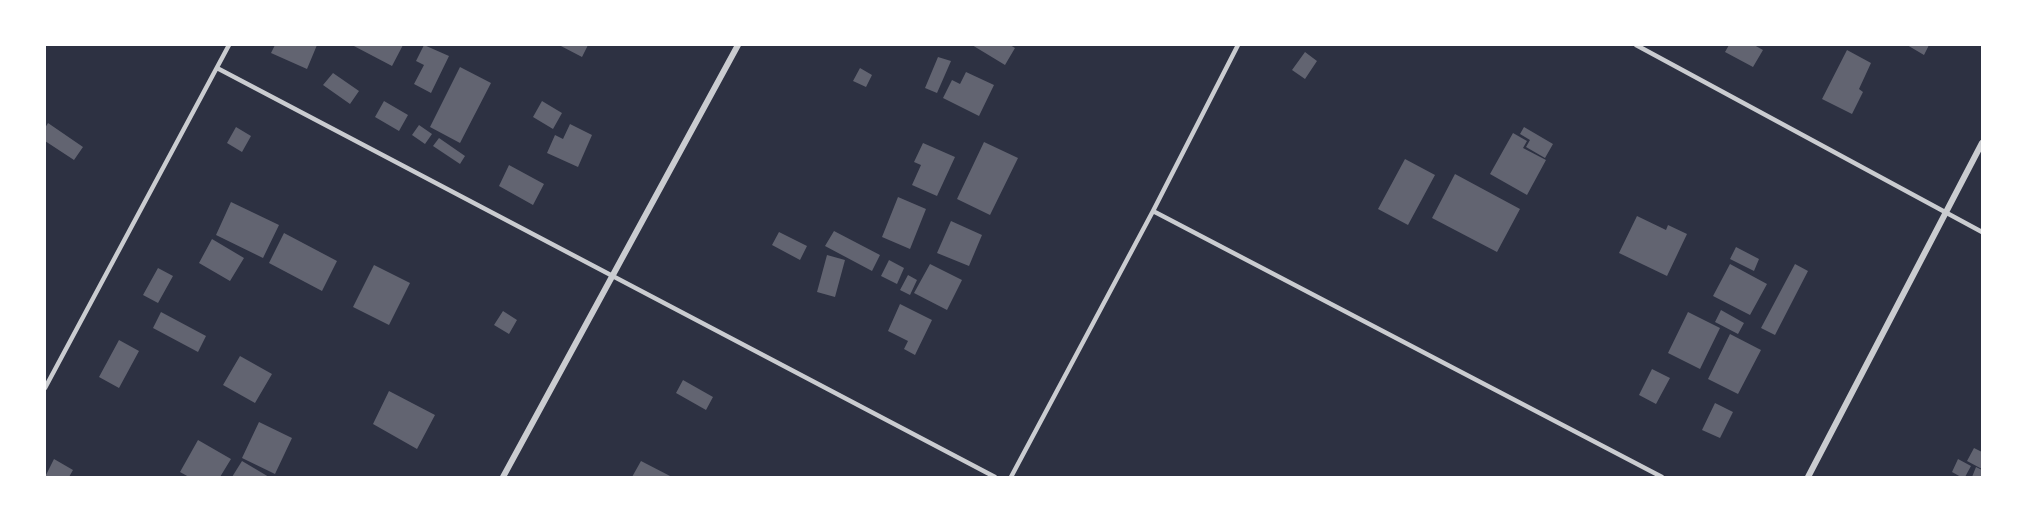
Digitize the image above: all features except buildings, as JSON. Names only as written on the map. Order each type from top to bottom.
[{"type":"street","points":[[503,477],[738,45]]},
{"type":"street","points":[[1808,477],[1982,143]]},
{"type":"lane","points":[[45,388],[229,45]]},
{"type":"lane","points":[[1011,477],[1153,211],[1238,45]]},
{"type":"lane","points":[[1636,45],[1982,232]]},
{"type":"lane","points":[[217,68],[995,477]]},
{"type":"lane","points":[[1153,211],[1662,477]]}]
